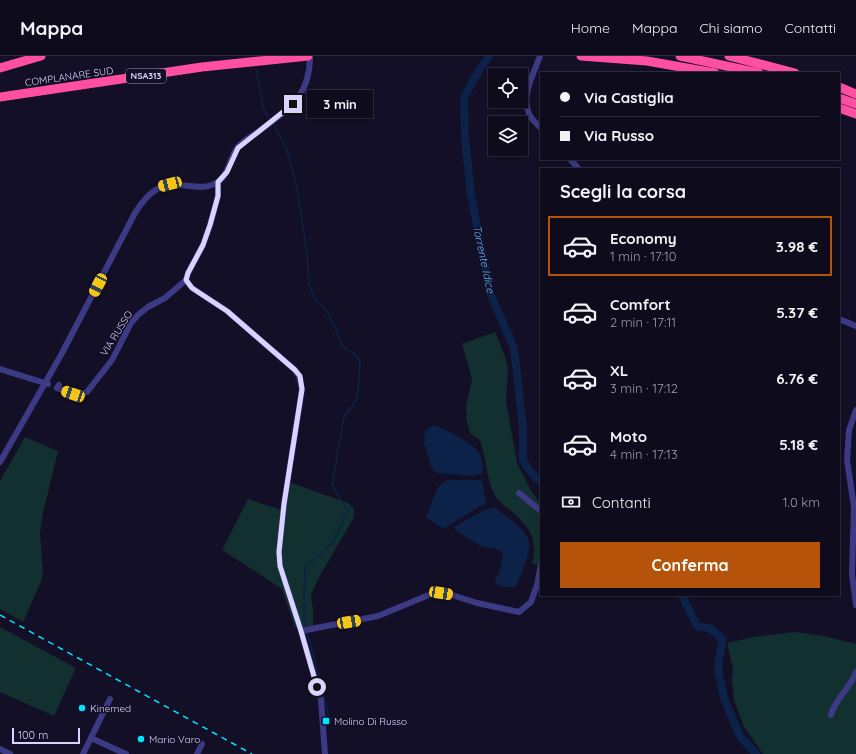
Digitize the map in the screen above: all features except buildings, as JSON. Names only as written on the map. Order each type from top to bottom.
[{"type":"highway","points":[[0,68],[41,56]]},
{"type":"highway","name":"COMPLANARE SUD","points":[[0,97],[202,68],[309,56]]},
{"type":"highway","points":[[581,56],[647,61],[709,72]]},
{"type":"highway","points":[[680,56],[754,72]]},
{"type":"highway","points":[[729,56],[790,72]]},
{"type":"highway","points":[[840,87],[856,94]]},
{"type":"highway","points":[[840,98],[856,104]]},
{"type":"highway","points":[[840,108],[856,114]]},
{"type":"street","points":[[0,462],[47,384],[143,200],[149,194],[170,184],[196,187],[211,186],[225,176],[235,152],[241,144],[297,100],[307,82],[309,74],[309,56]]},
{"type":"street","points":[[540,56],[526,95],[526,104],[529,114],[540,127]]},
{"type":"street","points":[[571,160],[578,168]]},
{"type":"street","name":"VIA RUSSO","points":[[59,385],[57,388],[77,395],[82,395],[87,392],[112,360],[131,324],[138,315],[148,306],[165,298],[186,280],[188,273],[206,238],[217,200],[218,182]]},
{"type":"street","points":[[211,186],[217,200]]},
{"type":"street","points":[[186,280],[192,288],[227,311],[300,376],[302,389],[284,504],[279,552],[280,566],[305,630],[321,700],[325,754]]},
{"type":"street","points":[[840,319],[856,326]]},
{"type":"street","points":[[0,369],[47,384]]},
{"type":"street","points":[[856,410],[848,430],[847,460],[854,507],[852,574],[856,604]]},
{"type":"street","points":[[519,493],[540,510]]},
{"type":"street","points":[[305,630],[378,616],[432,594],[441,593],[477,603],[520,612],[531,602],[537,585],[540,569]]},
{"type":"street","points":[[831,715],[833,707],[854,679],[856,672]]},
{"type":"street","points":[[83,754],[110,699]]},
{"type":"street","points":[[91,738],[126,754]]},
{"type":"street","points":[[197,754],[202,744]]},
{"type":"street","points":[[0,749],[10,754]]},
{"type":"green space","points":[[495,332],[505,356],[508,369],[506,401],[517,463],[529,487],[540,504],[540,566],[532,564],[534,547],[531,534],[523,522],[494,494],[489,481],[480,440],[470,433],[467,422],[466,407],[472,379],[462,344]]},
{"type":"green space","points":[[25,437],[58,451],[40,532],[43,574],[23,622],[0,609],[0,481]]},
{"type":"green space","points":[[286,481],[348,503],[354,509],[353,519],[318,579],[311,595],[313,628],[304,631],[295,627],[282,589],[222,550],[248,499],[281,510]]},
{"type":"green space","points":[[0,627],[76,668],[54,716],[0,692]]},
{"type":"green space","points":[[794,632],[824,636],[856,644],[856,754],[763,754],[744,727],[734,700],[732,680],[733,669],[727,643],[753,637]]},
{"type":"water","points":[[432,426],[437,426],[454,434],[472,445],[480,454],[482,459],[483,473],[473,476],[437,473],[431,467],[424,443],[425,431]]},
{"type":"water","points":[[447,480],[481,480],[487,502],[483,506],[482,505],[443,529],[426,517],[438,487]]},
{"type":"water","points":[[494,507],[524,532],[529,542],[527,558],[516,587],[502,587],[494,582],[499,573],[503,556],[501,551],[494,548],[481,546],[456,531],[454,527],[484,510]]},
{"type":"waterway","name":"Torrente Idice","points":[[489,56],[476,75],[464,98],[465,137],[471,195],[490,293],[514,348],[523,427],[523,461],[533,475],[540,481]]},
{"type":"waterway","points":[[256,69],[264,110],[269,118]]},
{"type":"waterway","points":[[274,124],[287,151],[297,188],[307,254],[309,284],[316,301],[325,308],[335,327],[341,344],[347,350],[356,354],[360,362],[358,393],[354,404],[344,416],[332,485],[348,511],[332,543],[305,568],[304,619],[306,628]]},
{"type":"waterway","name":"Torrente Idice","points":[[682,596],[697,626],[709,628],[723,639],[718,665],[725,701],[740,736],[756,754]]},
{"type":"waterway","points":[[307,632],[329,717]]},
{"type":"railway","points":[[0,615],[252,754]]},
{"type":"place","name":"Kinemed","points":[[82,708]]},
{"type":"place","name":"Molino Di Russo","points":[[326,721]]},
{"type":"place","name":"Mario Varo","points":[[141,739]]},
{"type":"route","points":[[293,104],[241,144],[235,152],[225,176],[218,182],[218,196],[210,225],[203,245],[188,273],[186,280],[189,286],[227,311],[300,376],[302,389],[284,504],[279,552],[280,566],[317,687]]}]
